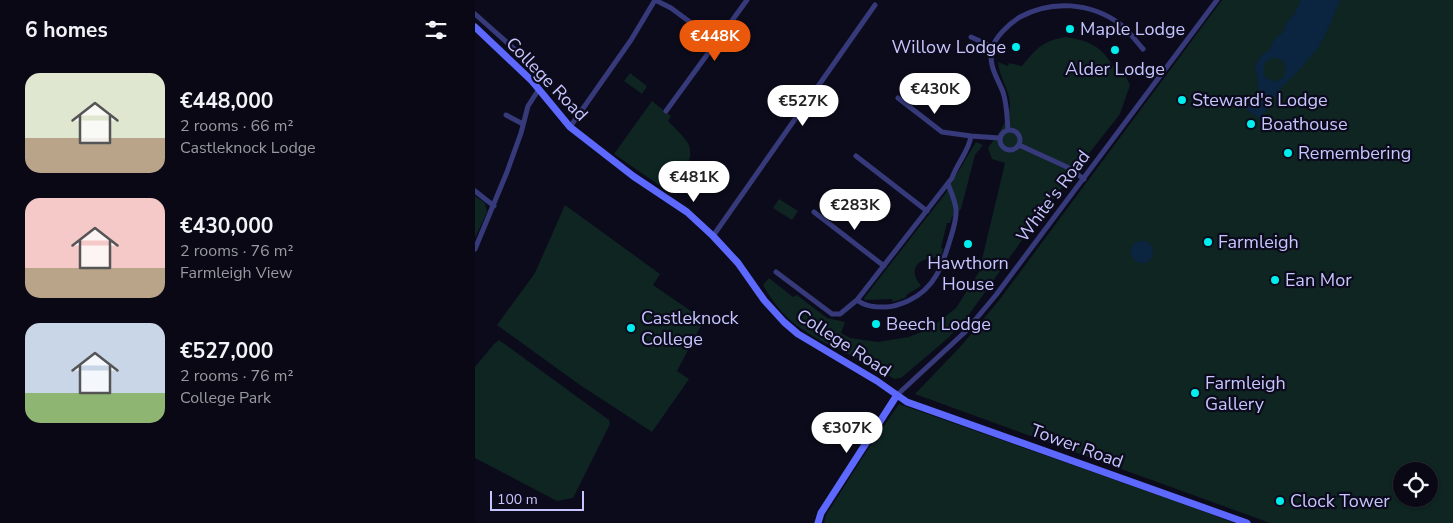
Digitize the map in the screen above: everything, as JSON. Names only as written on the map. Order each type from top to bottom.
[{"type":"street","points":[[570,127],[630,42],[655,0],[671,8],[717,42]]},
{"type":"street","points":[[666,111],[747,0]]},
{"type":"street","name":"White's Road","points":[[897,396],[965,332],[996,295],[1217,0]]},
{"type":"street","points":[[1008,130],[1003,92],[992,68],[991,58],[993,48],[1001,33],[1015,20],[1030,11],[1043,6],[1058,4],[1080,6],[1108,17],[1120,25],[1143,50]]},
{"type":"street","points":[[713,236],[875,5]]},
{"type":"street","points":[[475,14],[521,55]]},
{"type":"street","name":"College Road","points":[[475,27],[539,89],[570,127],[633,176],[687,212],[713,236],[738,263],[773,312],[791,328],[812,343],[877,381],[897,396]]},
{"type":"street","points":[[484,35],[490,28]]},
{"type":"street","points":[[971,37],[993,48]]},
{"type":"street","points":[[475,249],[494,206],[523,124],[527,106],[539,89]]},
{"type":"street","points":[[898,98],[942,132],[999,138]]},
{"type":"street","points":[[506,116],[523,124]]},
{"type":"street","points":[[1008,130],[1016,131],[1020,138],[1019,145],[1016,149],[1008,151],[1001,146],[999,138],[1001,134],[1008,130]]},
{"type":"street","points":[[776,272],[835,316],[840,314],[857,300],[948,184],[970,144],[971,136]]},
{"type":"street","points":[[1019,145],[1067,167],[1084,178]]},
{"type":"street","points":[[856,156],[927,211]]},
{"type":"street","points":[[857,300],[863,305],[891,307],[917,297],[929,287],[942,266],[954,227],[955,201],[948,184]]},
{"type":"street","points":[[475,191],[494,206]]},
{"type":"street","points":[[814,212],[884,266]]},
{"type":"street","points":[[818,523],[821,513],[897,396]]},
{"type":"street","name":"Tower Road","points":[[897,396],[907,402],[1247,523]]},
{"type":"green space","name":"Farmleigh","points":[[1222,0],[1453,0],[1453,523],[1270,523],[915,394],[961,346],[1000,299]]},
{"type":"green space","points":[[1066,37],[1083,41],[1096,47],[1107,57],[1116,72],[1124,73],[1130,85],[1120,114],[1032,226],[968,316],[948,338],[901,378],[894,379],[813,337],[789,319],[763,285],[769,278],[793,297],[797,295],[827,318],[845,322],[841,333],[850,338],[878,342],[909,337],[929,329],[956,308],[979,272],[1005,163],[992,159],[988,148],[1008,115],[1010,103],[998,62],[1008,66],[1009,63],[1022,66],[1045,43]]},
{"type":"green space","points":[[630,73],[647,86],[642,94],[624,81]]},
{"type":"green space","points":[[652,101],[671,116],[668,121],[689,146],[689,160],[686,167],[669,192],[614,154]]},
{"type":"green space","points":[[976,142],[983,145],[975,155],[961,209],[952,217],[950,223],[947,223],[941,247],[943,249],[941,258],[927,259],[916,266],[915,275],[921,286],[906,295],[907,297],[893,302],[892,299],[865,300],[864,298],[945,194]]},
{"type":"green space","points":[[475,196],[485,203],[487,212],[475,238]]},
{"type":"green space","points":[[779,199],[798,211],[792,220],[773,208]]},
{"type":"green space","points":[[565,205],[660,274],[653,285],[704,320],[677,371],[689,379],[652,432],[580,385],[497,325],[535,273]]},
{"type":"green space","points":[[499,340],[609,420],[610,424],[573,498],[557,501],[475,458],[475,367]]},
{"type":"green space","points":[[899,404],[1234,523],[824,523],[826,515]]},
{"type":"water","points":[[1301,0],[1340,0],[1318,48],[1281,88],[1260,119],[1246,109],[1259,90],[1255,66],[1261,56],[1269,50],[1275,39],[1283,32],[1287,22],[1295,13]],"holes":[[[1275,57],[1283,61],[1286,67],[1284,77],[1278,81],[1266,78],[1263,72],[1265,62]]]},
{"type":"water","points":[[1142,241],[1150,244],[1153,252],[1150,260],[1142,263],[1134,260],[1131,252],[1134,244]]},
{"type":"place","name":"Maple Lodge","points":[[1070,29]]},
{"type":"place","name":"Willow Lodge","points":[[1016,47]]},
{"type":"place","name":"Alder Lodge","points":[[1115,50]]},
{"type":"place","name":"Steward's Lodge","points":[[1182,100]]},
{"type":"place","name":"Boathouse","points":[[1251,124]]},
{"type":"place","name":"Remembering","points":[[1288,153]]},
{"type":"place","name":"Farmleigh","points":[[1208,242]]},
{"type":"place","name":"Hawthorn House","points":[[968,244]]},
{"type":"place","name":"Ean Mor","points":[[1275,280]]},
{"type":"place","name":"Beech Lodge","points":[[876,324]]},
{"type":"place","name":"Castleknock College","points":[[631,328]]},
{"type":"place","name":"Farmleigh Gallery","points":[[1195,393]]},
{"type":"place","name":"Clock Tower","points":[[1280,501]]}]
